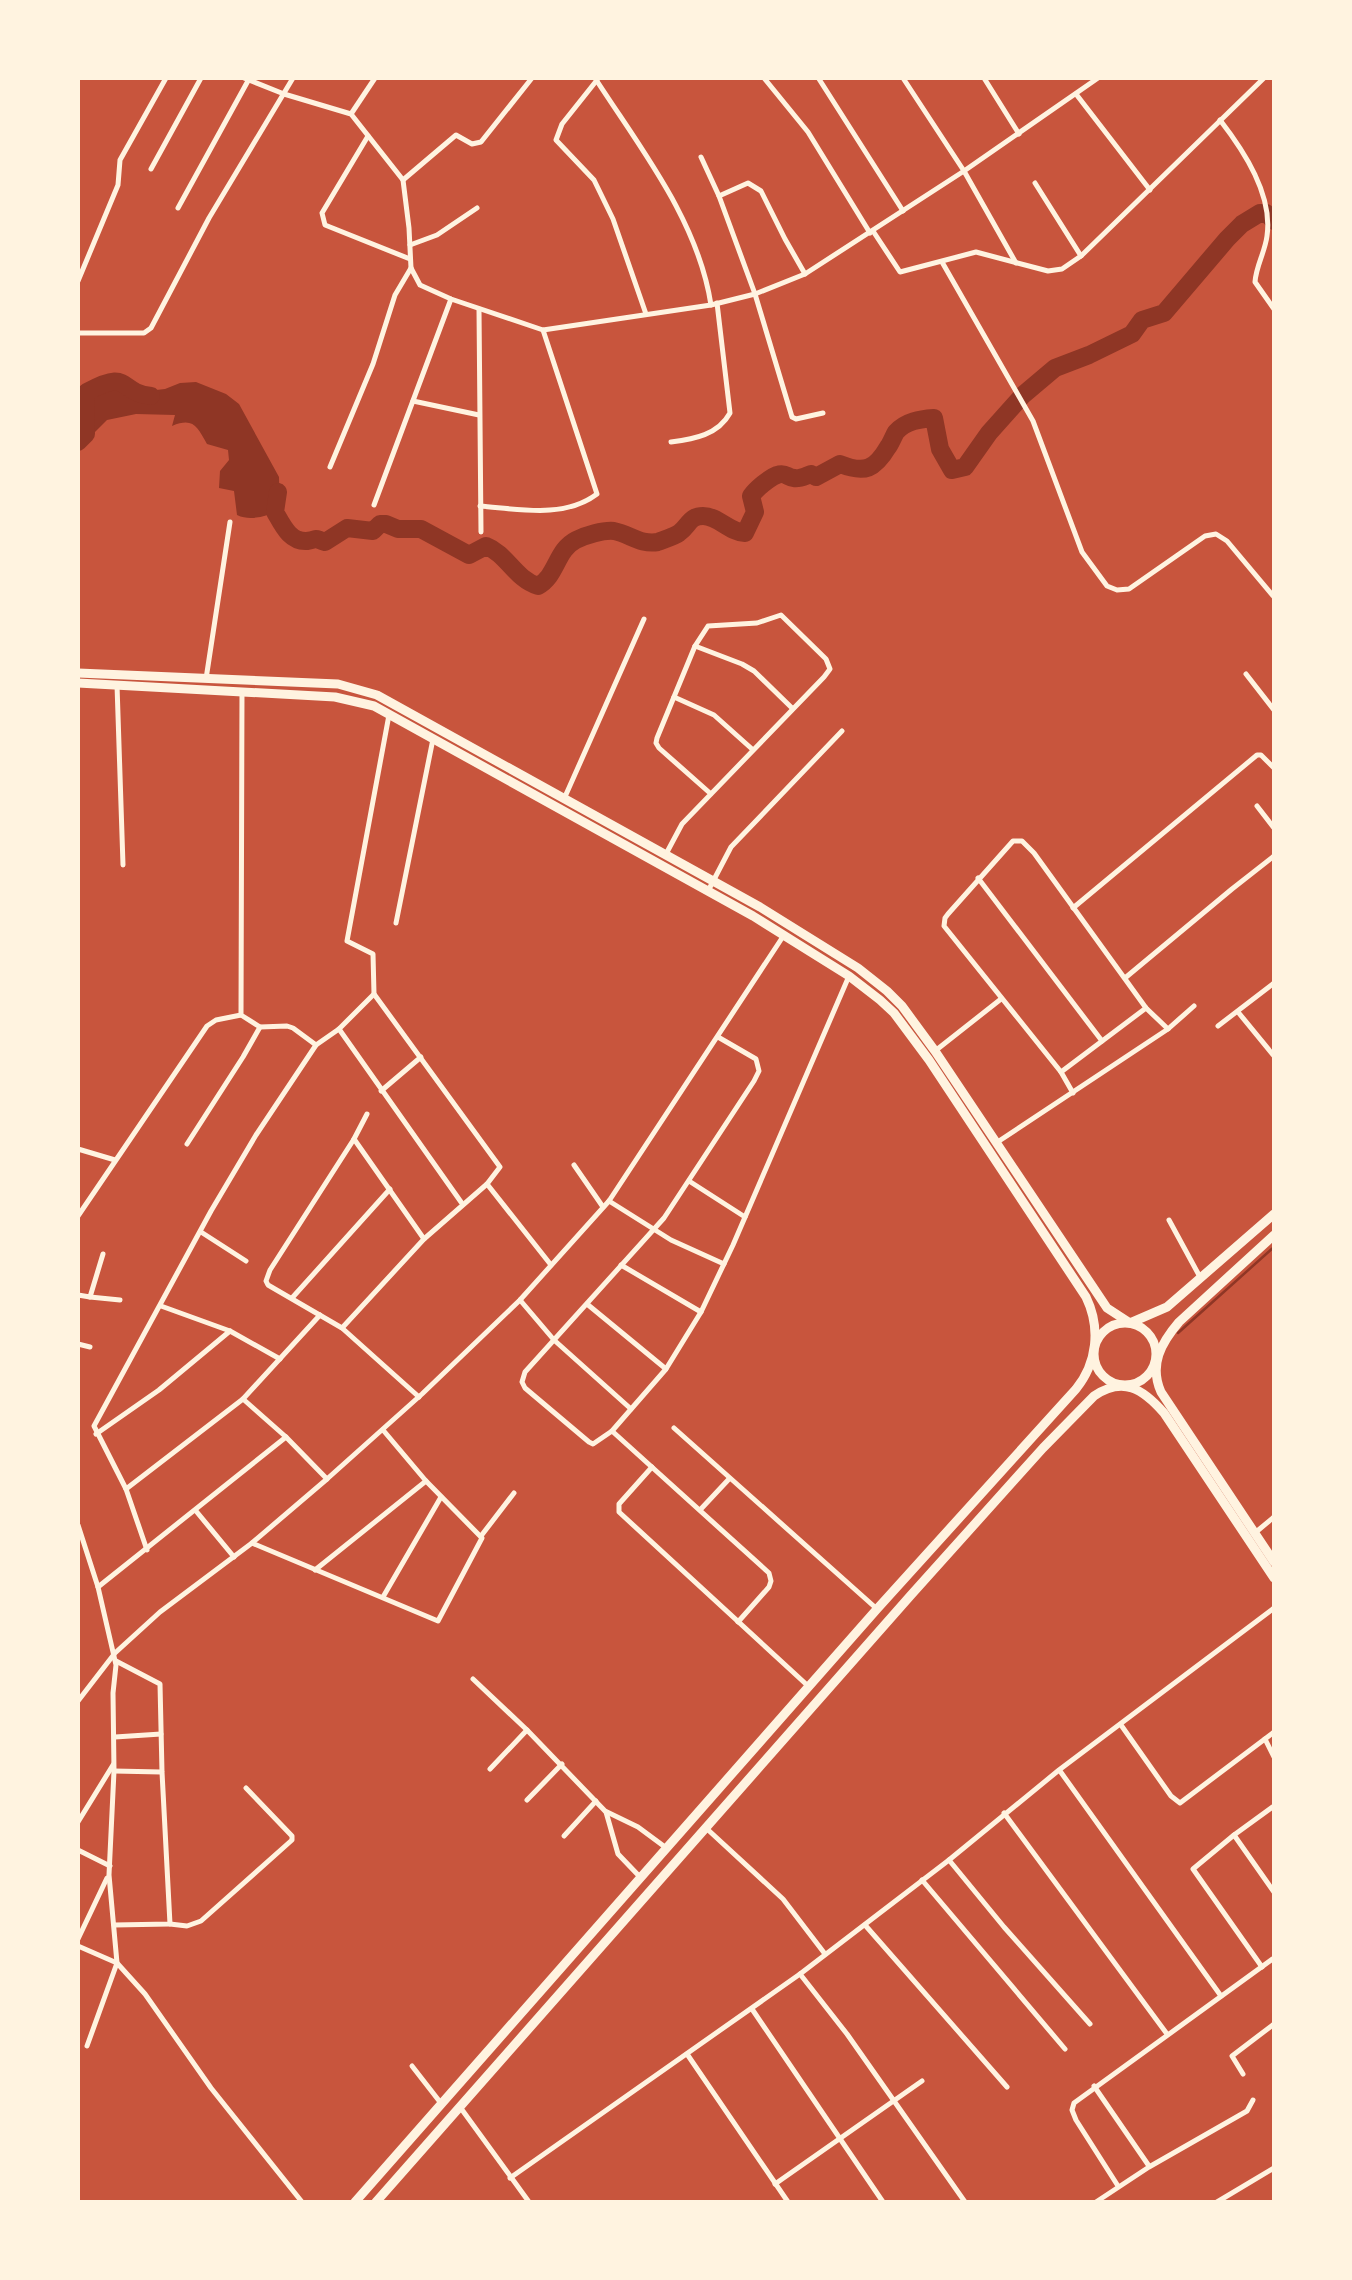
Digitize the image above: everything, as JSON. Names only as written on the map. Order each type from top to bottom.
[{"type":"main road","points":[[78,673],[336,697],[374,706],[433,740],[564,798],[666,855],[849,976],[894,1013],[929,1060],[1086,1297],[1096,1324],[1095,1364],[1100,1372],[1115,1384],[1144,1393],[1164,1412],[1274,1578]]},
{"type":"main road","points":[[78,684],[206,679],[338,684],[377,695],[496,767],[710,886],[760,907],[858,968],[896,1000],[934,1050],[1106,1308],[1140,1326],[1153,1340],[1156,1381],[1161,1392],[1274,1562]]},
{"type":"main road","points":[[355,2202],[1076,1389],[1088,1372],[1095,1345],[1105,1330],[1167,1307],[1274,1214]]},
{"type":"main road","points":[[376,2202],[1043,1448],[1094,1396],[1142,1380],[1154,1367],[1179,1322],[1274,1235]]},
{"type":"main road","points":[[626,1894],[641,1903]]},
{"type":"main road","points":[[603,1922],[612,1922],[617,1929]]},
{"type":"street","points":[[78,281],[118,184],[120,160],[166,78]]},
{"type":"street","points":[[151,169],[201,78]]},
{"type":"street","points":[[178,208],[247,78],[284,94],[351,114],[403,180],[411,268],[420,284],[451,300],[544,330],[714,304],[756,294],[806,274],[904,212],[1096,78]]},
{"type":"street","points":[[78,333],[144,332],[152,328],[209,218],[293,78]]},
{"type":"street","points":[[351,114],[375,78]]},
{"type":"street","points":[[403,180],[456,135],[472,144],[481,142],[532,78]]},
{"type":"street","points":[[764,78],[808,132],[900,272],[976,252],[1016,264],[1062,269],[1081,256],[1264,78]]},
{"type":"street","points":[[903,78],[964,171],[1016,264]]},
{"type":"street","points":[[984,78],[1018,134]]},
{"type":"street","points":[[646,314],[613,218],[594,180],[556,140],[562,124],[596,79],[666,186],[690,236],[714,304],[730,413],[725,422],[703,436],[670,442]]},
{"type":"street","points":[[820,79],[904,212]]},
{"type":"street","points":[[1076,94],[1150,190]]},
{"type":"street","points":[[1220,120],[1256,175],[1268,231],[1255,282],[1274,309]]},
{"type":"street","points":[[368,136],[322,220],[410,259]]},
{"type":"street","points":[[701,157],[756,294],[792,418],[824,413]]},
{"type":"street","points":[[718,196],[748,183],[756,186],[806,274]]},
{"type":"street","points":[[1035,183],[1081,256]]},
{"type":"street","points":[[410,246],[437,235],[478,208]]},
{"type":"street","points":[[942,262],[1024,404],[1040,436],[1082,552],[1107,586],[1129,590],[1205,536],[1216,534],[1227,541],[1274,598]]},
{"type":"street","points":[[330,467],[373,364],[395,295],[411,268]]},
{"type":"street","points":[[374,506],[451,300]]},
{"type":"street","points":[[479,310],[481,532]]},
{"type":"street","points":[[480,506],[548,512],[597,494],[544,330]]},
{"type":"street","points":[[413,400],[479,415]]},
{"type":"street","points":[[206,679],[230,522]]},
{"type":"street","points":[[666,855],[682,824],[712,794],[752,750],[793,709],[831,666],[783,617],[777,615],[757,623],[711,625],[702,632],[657,738],[657,746],[712,794]]},
{"type":"street","points":[[564,798],[644,619]]},
{"type":"street","points":[[695,646],[754,671],[793,709]]},
{"type":"street","points":[[1246,674],[1274,710]]},
{"type":"street","points":[[117,685],[123,866]]},
{"type":"street","points":[[241,1016],[242,691]]},
{"type":"street","points":[[674,697],[714,715],[752,750]]},
{"type":"street","points":[[342,1328],[424,1239],[499,1171],[497,1160],[374,994],[374,958],[367,950],[347,941],[389,715]]},
{"type":"street","points":[[710,886],[731,848],[842,732]]},
{"type":"street","points":[[396,922],[433,740]]},
{"type":"street","points":[[1073,908],[1257,754],[1274,768]]},
{"type":"street","points":[[1258,806],[1274,828]]},
{"type":"street","points":[[1074,1093],[944,926],[945,918],[1007,846],[1020,840],[1034,853],[1146,1008],[1168,1029]]},
{"type":"street","points":[[1125,978],[1274,856]]},
{"type":"street","points":[[978,878],[1102,1041]]},
{"type":"street","points":[[78,1698],[160,1612],[252,1543],[327,1479],[520,1300],[609,1201],[784,935]]},
{"type":"street","points":[[718,1036],[756,1059],[759,1071],[654,1230],[525,1372],[525,1388],[588,1442],[596,1444],[612,1431],[666,1369],[701,1312],[849,976]]},
{"type":"street","points":[[1218,1026],[1274,983]]},
{"type":"street","points":[[147,1550],[126,1489],[96,1434],[96,1420],[256,1135],[316,1045],[339,1029],[374,994]]},
{"type":"street","points":[[934,1050],[1001,999]]},
{"type":"street","points":[[996,1143],[1168,1029],[1194,1006]]},
{"type":"street","points":[[1060,1072],[1146,1008]]},
{"type":"street","points":[[1238,1012],[1274,1056]]},
{"type":"street","points":[[78,1216],[207,1026],[216,1020],[241,1016],[260,1026],[288,1026],[316,1045]]},
{"type":"street","points":[[187,1144],[260,1026]]},
{"type":"street","points":[[339,1029],[462,1203]]},
{"type":"street","points":[[381,1091],[421,1057]]},
{"type":"street","points":[[367,1114],[266,1276],[268,1286],[342,1328],[419,1397]]},
{"type":"street","points":[[354,1139],[424,1239]]},
{"type":"street","points":[[78,1150],[114,1160]]},
{"type":"street","points":[[574,1165],[603,1207]]},
{"type":"street","points":[[689,1180],[746,1217]]},
{"type":"street","points":[[487,1184],[551,1266]]},
{"type":"street","points":[[292,1298],[390,1189]]},
{"type":"street","points":[[609,1201],[654,1230],[724,1264]]},
{"type":"street","points":[[1169,1220],[1201,1279]]},
{"type":"street","points":[[201,1232],[246,1261]]},
{"type":"street","points":[[90,1296],[102,1254]]},
{"type":"street","points":[[621,1266],[701,1312]]},
{"type":"street","points":[[78,1294],[120,1300]]},
{"type":"street","points":[[520,1300],[554,1340],[631,1409]]},
{"type":"street","points":[[586,1304],[666,1369]]},
{"type":"street","points":[[161,1306],[230,1332],[280,1359]]},
{"type":"street","points":[[126,1489],[243,1399],[320,1316]]},
{"type":"street","points":[[96,1434],[160,1390],[230,1332]]},
{"type":"street","points":[[78,1344],[90,1347]]},
{"type":"street","points":[[243,1399],[327,1479]]},
{"type":"street","points":[[674,1428],[877,1609]]},
{"type":"street","points":[[252,1543],[438,1620],[482,1541],[383,1430]]},
{"type":"street","points":[[612,1431],[770,1576],[769,1587],[738,1622]]},
{"type":"street","points":[[98,1586],[286,1437]]},
{"type":"street","points":[[652,1467],[619,1504],[620,1512],[809,1687]]},
{"type":"street","points":[[700,1510],[729,1478]]},
{"type":"street","points":[[315,1570],[426,1482]]},
{"type":"street","points":[[480,1536],[514,1493]]},
{"type":"street","points":[[383,1597],[441,1497]]},
{"type":"street","points":[[196,1511],[234,1556]]},
{"type":"street","points":[[1256,1532],[1274,1517]]},
{"type":"street","points":[[78,1525],[115,1657],[110,1866],[78,1942],[118,1963],[145,1994],[212,2088],[302,2202]]},
{"type":"street","points":[[510,2178],[800,1974],[950,1860],[1004,1812],[1274,1608]]},
{"type":"street","points":[[115,1657],[160,1684],[170,1924]]},
{"type":"street","points":[[472,1679],[606,1811],[638,1827],[666,1848]]},
{"type":"street","points":[[1120,1724],[1170,1796],[1180,1803],[1274,1732]]},
{"type":"street","points":[[490,1769],[528,1730]]},
{"type":"street","points":[[115,1737],[161,1734]]},
{"type":"street","points":[[1265,1739],[1274,1758]]},
{"type":"street","points":[[527,1800],[562,1764]]},
{"type":"street","points":[[114,1768],[162,1772]]},
{"type":"street","points":[[78,1822],[114,1768]]},
{"type":"street","points":[[1059,1770],[1221,1996]]},
{"type":"street","points":[[114,1924],[187,1926],[202,1922],[292,1840],[246,1788]]},
{"type":"street","points":[[564,1836],[596,1801]]},
{"type":"street","points":[[1262,1967],[1192,1869],[1274,1806]]},
{"type":"street","points":[[606,1811],[618,1854],[641,1878]]},
{"type":"street","points":[[1004,1812],[1166,2034]]},
{"type":"street","points":[[706,1828],[783,1899],[825,1954]]},
{"type":"street","points":[[1234,1835],[1274,1892]]},
{"type":"street","points":[[78,1850],[110,1866]]},
{"type":"street","points":[[950,1860],[1090,2024]]},
{"type":"street","points":[[87,2046],[118,1963],[108,1875]]},
{"type":"street","points":[[922,1880],[1065,2049]]},
{"type":"street","points":[[865,1925],[1008,2087]]},
{"type":"street","points":[[1118,2186],[1076,2120],[1074,2103],[1274,1958]]},
{"type":"street","points":[[800,1974],[965,2202]]},
{"type":"street","points":[[752,2009],[883,2202]]},
{"type":"street","points":[[1244,2074],[1233,2055],[1274,2024]]},
{"type":"street","points":[[688,2054],[788,2202]]},
{"type":"street","points":[[412,2066],[442,2105]]},
{"type":"street","points":[[775,2184],[922,2080]]},
{"type":"street","points":[[1094,2086],[1149,2167]]},
{"type":"street","points":[[1096,2202],[1247,2110],[1254,2100]]},
{"type":"street","points":[[460,2107],[529,2202]]},
{"type":"street","points":[[1216,2202],[1274,2168]]},
{"type":"shaded area","points":[[108,382],[156,390],[196,382],[226,394],[239,404],[279,477],[280,512],[253,518],[237,515],[234,491],[219,488],[220,471],[229,460],[228,450],[207,444],[190,423],[172,426],[175,415],[136,414],[107,420],[78,449],[78,399]]},
{"type":"waterway","points":[[278,492],[275,512],[296,539],[325,542],[347,528],[373,531],[380,524],[421,529],[469,555],[486,546],[538,586],[569,544],[595,533],[614,531],[652,543],[677,534],[698,516],[745,533],[755,512],[751,496],[770,479],[782,474],[816,477],[840,464],[856,469],[874,465],[896,432],[914,421],[934,418],[940,449],[952,470],[965,467],[1023,395],[1055,368],[1132,334],[1142,320],[1164,313],[1242,224],[1260,213],[1274,221]]},
{"type":"waterway","points":[[78,442],[86,434],[87,392],[118,382],[151,396]]},
{"type":"waterway","points":[[1178,1333],[1274,1247]]}]
